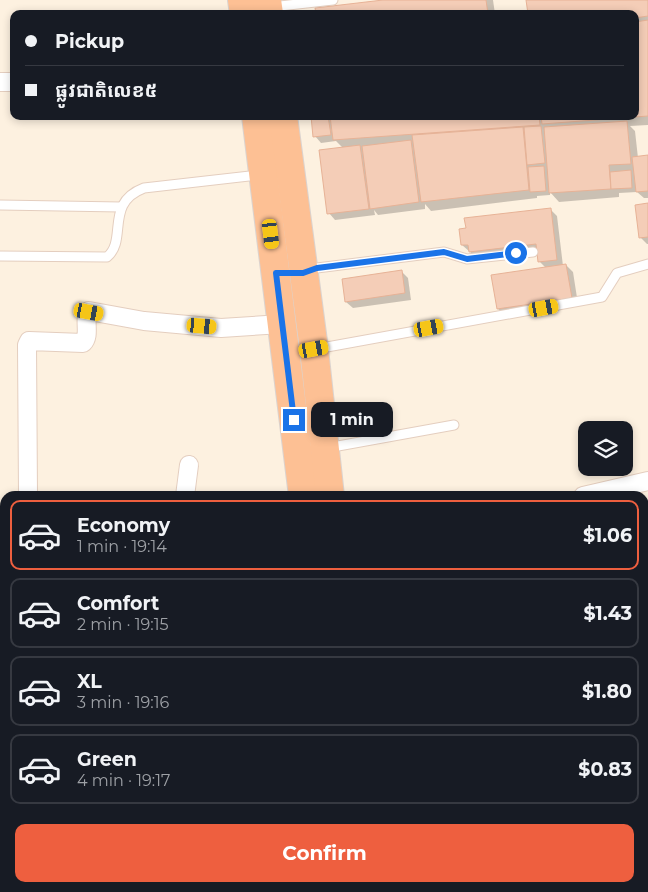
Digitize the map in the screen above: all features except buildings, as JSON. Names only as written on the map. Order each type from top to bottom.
[{"type":"highway","points":[[242,0],[262,9]]},
{"type":"highway","points":[[257,120],[264,174],[290,273],[314,349],[329,491]]},
{"type":"highway","points":[[283,120],[290,273],[282,324],[302,491]]},
{"type":"street","points":[[28,491],[27,345],[29,342],[83,343],[86,338],[86,315],[89,312],[144,321],[221,328],[282,324]]},
{"type":"street","points":[[186,491],[189,465]]},
{"type":"street","points":[[605,491],[648,481]]},
{"type":"lane","points":[[262,9],[333,0]]},
{"type":"lane","points":[[0,256],[107,257],[113,248],[121,207],[130,193],[144,188],[264,174]]},
{"type":"lane","points":[[0,205],[121,207]]},
{"type":"lane","points":[[290,273],[444,252],[467,259],[533,252]]},
{"type":"lane","points":[[314,349],[602,297],[617,273],[648,264]]},
{"type":"lane","points":[[324,449],[454,425]]},
{"type":"route","points":[[294,420],[276,273],[303,273],[317,268],[444,252],[467,259],[516,253]]}]
